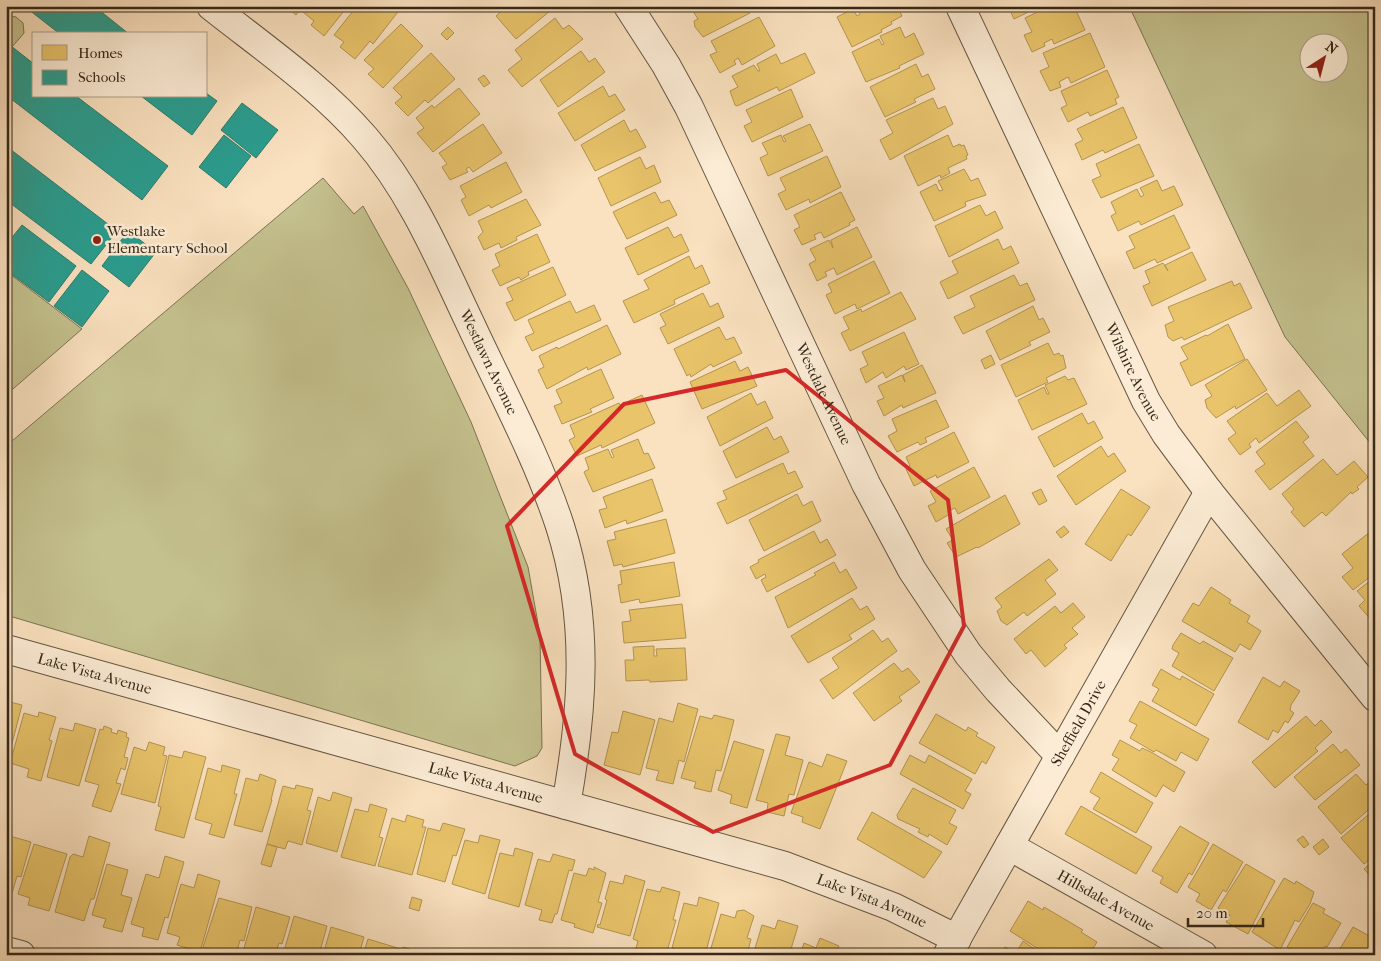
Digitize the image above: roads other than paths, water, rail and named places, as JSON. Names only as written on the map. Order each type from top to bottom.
[{"type":"street","name":"Westlawn Avenue","points":[[211,6],[327,98],[366,139],[400,186],[427,233],[542,478],[560,528],[572,575],[579,624],[580,709],[566,805]]},
{"type":"street","name":"Westdale Avenue","points":[[628,6],[689,107],[866,484],[912,570],[968,654],[998,690],[1060,756]]},
{"type":"street","name":"Wilshire Avenue","points":[[960,6],[1138,385],[1166,434],[1209,492],[1375,697]]},
{"type":"street","name":"Sheffield Drive","points":[[952,947],[1209,492]]},
{"type":"street","name":"Lake Vista Avenue","points":[[6,650],[785,866],[884,904],[952,947]]},
{"type":"street","name":"Hillsdale Avenue","points":[[1009,846],[1203,955]]},
{"type":"street","points":[[6,951],[21,955]]},
{"type":"place","name":"Westlake Elementary School","points":[[97,240]]}]
